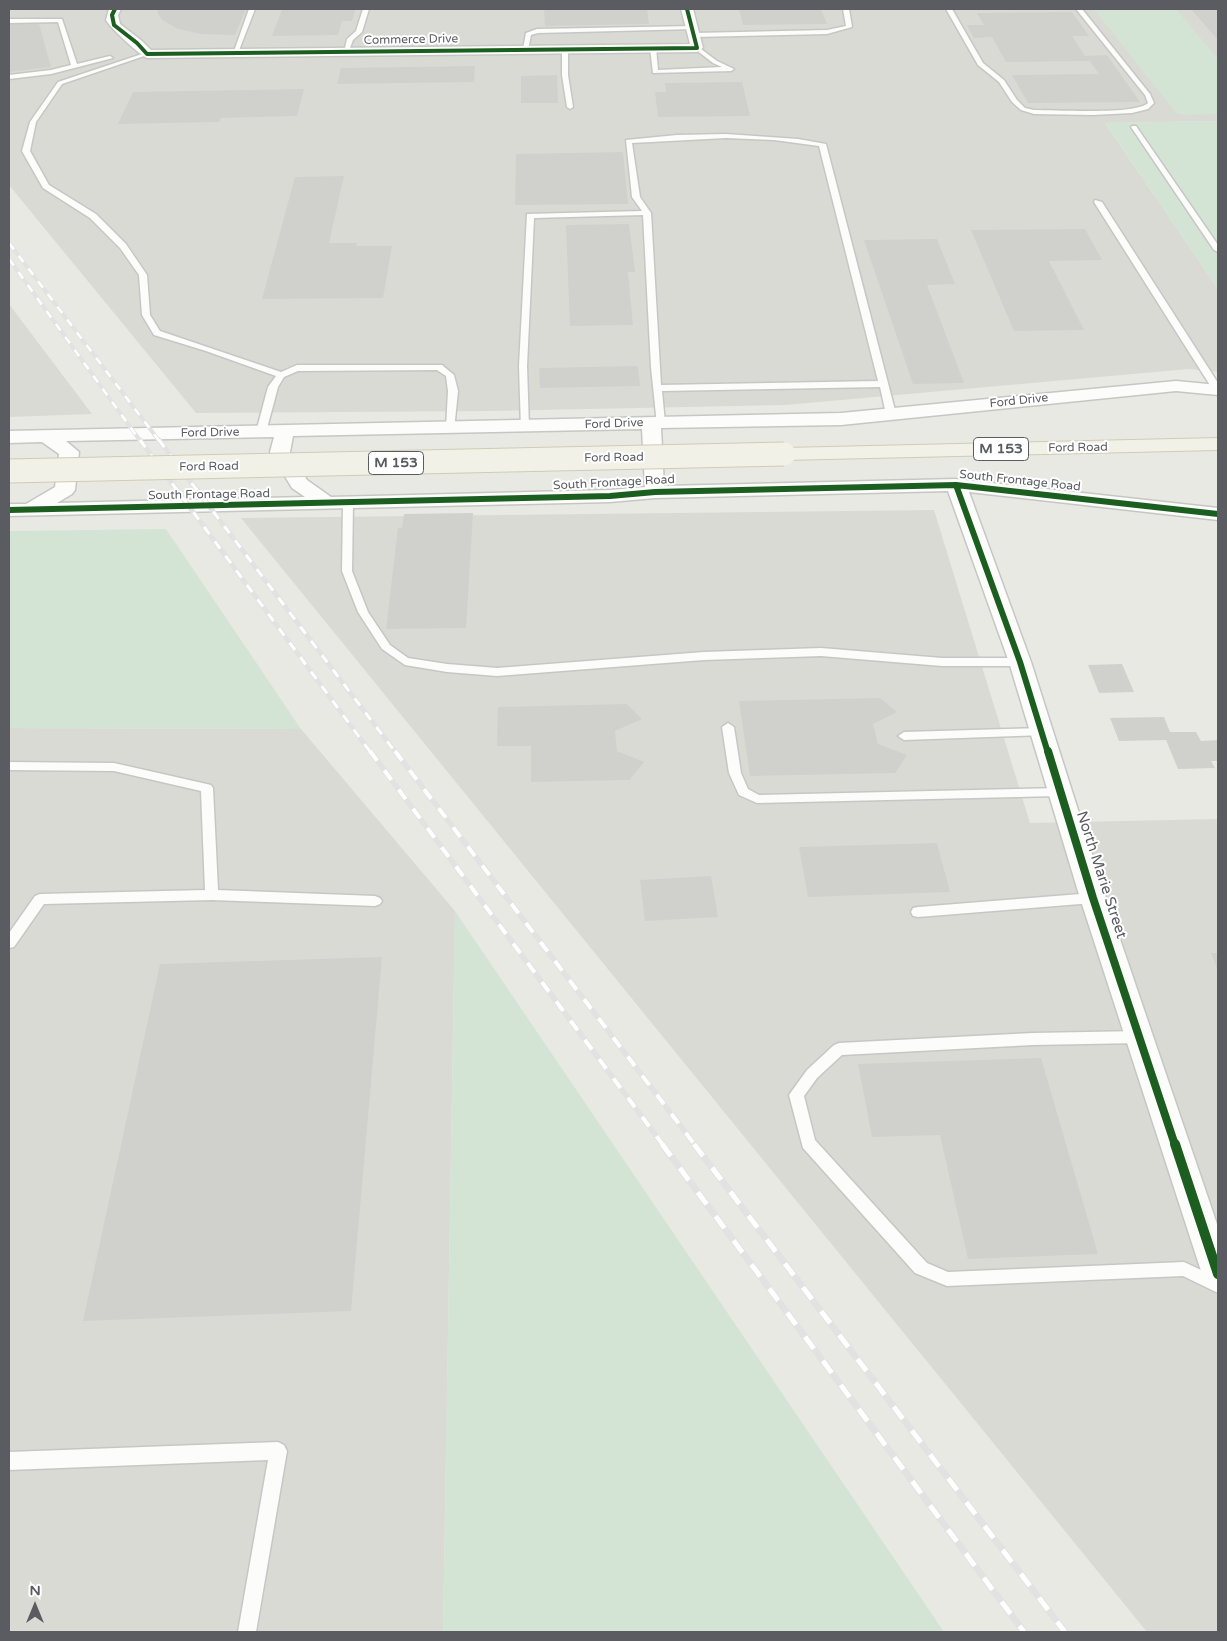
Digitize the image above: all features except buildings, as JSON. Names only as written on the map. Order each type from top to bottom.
[{"type":"main road","name":"Ford Road","points":[[9,471],[1218,444]]},
{"type":"street","points":[[115,9],[113,12],[114,25],[121,33],[136,42],[147,54]]},
{"type":"street","points":[[688,9],[695,37]]},
{"type":"street","name":"Commerce Drive","points":[[147,54],[653,48],[695,37]]},
{"type":"street","name":"Ford Drive","points":[[9,437],[841,419],[1176,386],[1218,390]]},
{"type":"street","points":[[655,492],[656,423]]},
{"type":"street","points":[[284,432],[280,452],[299,484],[338,503]]},
{"type":"street","points":[[31,509],[65,490],[69,452],[46,436]]},
{"type":"street","name":"South Frontage Road","points":[[9,510],[610,496],[655,492],[956,485],[1218,514]]},
{"type":"street","name":"North Marie Street","points":[[956,485],[1020,662],[1094,898],[1218,1274]]},
{"type":"lane","points":[[235,53],[252,9]]},
{"type":"lane","points":[[346,52],[350,39],[359,32],[366,9]]},
{"type":"lane","points":[[526,50],[528,34],[537,31],[695,37],[827,32],[849,27],[846,9]]},
{"type":"lane","points":[[949,9],[980,64],[1002,81],[1014,101],[1023,109],[1059,114],[1132,111],[1146,108],[1151,103],[1148,95],[1079,9]]},
{"type":"lane","points":[[9,21],[60,20],[74,66]]},
{"type":"lane","points":[[653,48],[655,72],[731,69],[715,62],[695,37]]},
{"type":"lane","points":[[565,49],[565,75],[570,107]]},
{"type":"lane","points":[[9,78],[51,72],[110,58],[147,54]]},
{"type":"lane","points":[[147,54],[60,83],[33,122],[26,151],[46,186],[93,216],[123,246],[143,275],[146,315],[157,333],[209,348],[281,375]]},
{"type":"lane","points":[[1134,127],[1218,250]]},
{"type":"lane","points":[[656,423],[657,388],[648,213],[636,198],[628,140],[661,137],[779,138],[822,144],[891,414]]},
{"type":"lane","points":[[1098,202],[1218,390]]},
{"type":"lane","points":[[524,427],[523,366],[530,216],[648,213]]},
{"type":"lane","points":[[261,432],[273,387],[281,375],[297,368],[439,367],[450,375],[453,391],[451,428]]},
{"type":"lane","points":[[657,388],[883,384]]},
{"type":"lane","points":[[338,503],[347,571],[362,612],[386,647],[405,661],[447,668],[497,672],[704,656],[821,652],[942,662],[1020,662]]},
{"type":"lane","points":[[728,727],[735,773],[743,792],[757,799],[1060,792]]},
{"type":"lane","points":[[904,736],[1041,732]]},
{"type":"lane","points":[[9,766],[114,767],[207,788],[212,895]]},
{"type":"lane","points":[[9,943],[40,898],[212,895],[375,901]]},
{"type":"lane","points":[[918,912],[1094,898]]},
{"type":"lane","points":[[1140,1037],[1033,1039],[839,1049],[812,1074],[796,1094],[808,1143],[920,1268],[947,1279],[1184,1269],[1218,1286]]},
{"type":"lane","points":[[9,1461],[278,1451],[247,1632]]},
{"type":"shaded area","points":[[9,9],[1218,9],[1218,121],[1105,123],[1218,289],[1218,372],[1189,369],[785,405],[490,411],[196,413],[9,185]]},
{"type":"shaded area","points":[[9,304],[92,414],[9,417]]},
{"type":"shaded area","points":[[934,510],[1030,823],[1218,819],[1218,1632],[1147,1632],[241,518]]},
{"type":"shaded area","points":[[9,728],[301,729],[455,911],[443,1632],[9,1632]]},
{"type":"green space","points":[[1094,9],[1176,9],[1218,59],[1218,114],[1184,115],[1176,113]]},
{"type":"green space","points":[[1218,121],[1218,289],[1105,123]]},
{"type":"green space","points":[[166,529],[301,729],[9,728],[9,531]]},
{"type":"green space","points":[[455,911],[944,1632],[443,1632]]},
{"type":"railway","points":[[9,243],[160,442]]},
{"type":"railway","points":[[9,259],[141,442]]},
{"type":"railway","points":[[140,440],[371,753]]},
{"type":"railway","points":[[159,440],[396,753]]},
{"type":"railway","points":[[370,751],[663,1145]]},
{"type":"railway","points":[[395,751],[695,1145]]},
{"type":"railway","points":[[662,1144],[1024,1632]]},
{"type":"railway","points":[[694,1144],[1065,1632]]},
{"type":"cycle path","points":[[115,9],[112,15],[114,25],[137,43],[147,54],[697,48],[687,9]]},
{"type":"cycle path","points":[[956,485],[1020,662],[1093,898],[1218,1274]]},
{"type":"cycle path","points":[[9,510],[610,496],[655,492],[956,485],[1218,514]]}]
